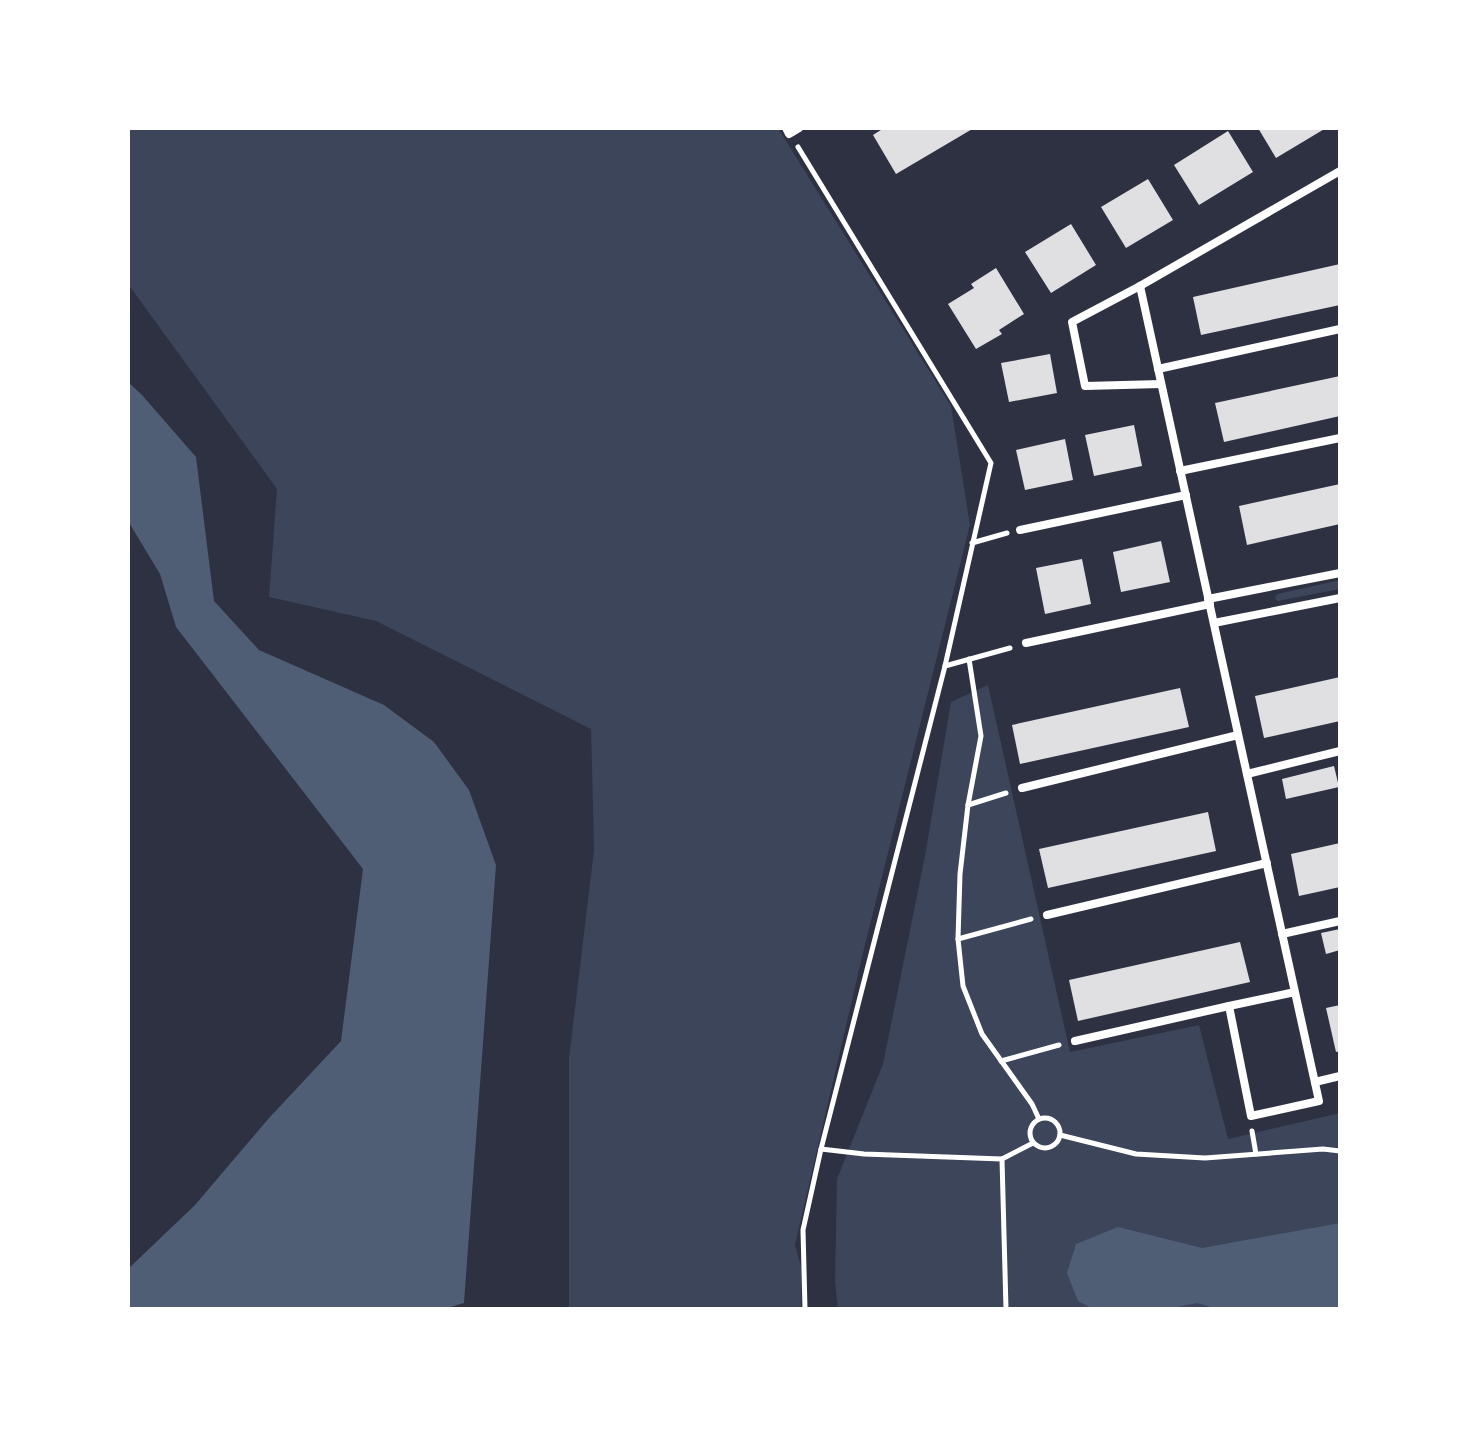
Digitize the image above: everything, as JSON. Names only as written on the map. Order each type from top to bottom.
[{"type":"street","points":[[786,128],[789,134],[799,128]]},
{"type":"street","points":[[1161,384],[1085,386],[1072,322],[1340,171]]},
{"type":"street","points":[[1140,286],[1319,1101],[1251,1116],[1229,1006]]},
{"type":"street","points":[[1158,369],[1340,329]]},
{"type":"street","points":[[1180,471],[1340,438]]},
{"type":"street","points":[[1020,530],[1186,495]]},
{"type":"street","points":[[1026,643],[1340,573]]},
{"type":"street","points":[[1214,623],[1340,598]]},
{"type":"street","points":[[1022,788],[1238,735]]},
{"type":"street","points":[[1247,774],[1340,751]]},
{"type":"street","points":[[1047,915],[1267,863]]},
{"type":"street","points":[[1282,934],[1340,921]]},
{"type":"street","points":[[1075,1041],[1295,992]]},
{"type":"street","points":[[1315,1082],[1340,1076]]},
{"type":"path","points":[[799,149],[991,463],[945,666],[803,1230],[805,1309]]},
{"type":"path","points":[[972,543],[1020,530]]},
{"type":"path","points":[[945,666],[1026,643]]},
{"type":"path","points":[[969,659],[981,736],[968,805],[960,874],[958,939],[963,986],[982,1034],[1032,1104],[1039,1119]]},
{"type":"path","points":[[968,805],[1022,788]]},
{"type":"path","points":[[958,939],[1047,915]]},
{"type":"path","points":[[1001,1061],[1075,1041]]},
{"type":"path","points":[[1049,1118],[1058,1124],[1060,1135],[1055,1145],[1044,1149],[1033,1143],[1029,1134],[1032,1125],[1039,1119],[1049,1118]]},
{"type":"path","points":[[1060,1135],[1150,1155],[1205,1158],[1323,1149],[1340,1151]]},
{"type":"path","points":[[821,1149],[864,1154],[1002,1159],[1033,1143]]},
{"type":"path","points":[[1002,1159],[1006,1309]]},
{"type":"shaded area","points":[[128,128],[778,128],[951,406],[970,525],[863,953],[795,1245],[802,1270],[801,1309],[569,1309],[569,1058],[594,850],[591,729],[376,621],[269,597],[277,489],[128,284]]},
{"type":"shaded area","points":[[128,382],[196,457],[214,601],[259,650],[384,705],[434,742],[469,790],[496,865],[464,1303],[444,1309],[128,1309],[128,1269],[195,1205],[269,1118],[341,1041],[363,869],[176,627],[160,574],[128,521]]},
{"type":"shaded area","points":[[1340,580],[1340,589],[1278,601],[1275,599],[1277,594]]},
{"type":"shaded area","points":[[988,685],[1070,1052],[1199,1025],[1228,1139],[1340,1113],[1340,1309],[838,1309],[835,1282],[837,1179],[883,1064],[925,856],[951,702]]},
{"type":"shaded area","points":[[1340,1223],[1340,1309],[1217,1309],[1197,1303],[1168,1309],[1093,1309],[1078,1301],[1067,1273],[1076,1244],[1118,1227],[1202,1248]]},
{"type":"building","points":[[884,128],[974,128],[896,174],[873,135]]},
{"type":"building","points":[[1258,128],[1326,128],[1276,158]]},
{"type":"building","points":[[1228,131],[1253,172],[1199,205],[1174,165]]},
{"type":"building","points":[[1148,179],[1173,220],[1126,248],[1101,207]]},
{"type":"building","points":[[1071,224],[1096,265],[1051,293],[1025,252]]},
{"type":"building","points":[[1340,264],[1340,305],[1201,335],[1193,297]]},
{"type":"building","points":[[996,268],[1024,314],[999,330],[1002,334],[976,349],[948,304],[974,288],[971,284]]},
{"type":"building","points":[[1050,354],[1057,393],[1009,402],[1001,363]]},
{"type":"building","points":[[1340,376],[1340,416],[1224,442],[1215,403]]},
{"type":"building","points":[[1134,425],[1142,466],[1094,476],[1085,435]]},
{"type":"building","points":[[1065,439],[1073,480],[1025,490],[1016,450]]},
{"type":"building","points":[[1340,484],[1340,524],[1247,545],[1239,506]]},
{"type":"building","points":[[1161,541],[1170,582],[1121,592],[1113,552]]},
{"type":"building","points":[[1082,559],[1091,604],[1045,614],[1036,568]]},
{"type":"building","points":[[1340,677],[1340,721],[1264,738],[1255,696]]},
{"type":"building","points":[[1180,688],[1189,727],[1020,764],[1012,725]]},
{"type":"building","points":[[1334,766],[1339,787],[1286,799],[1282,779]]},
{"type":"building","points":[[1208,812],[1216,851],[1048,888],[1039,849]]},
{"type":"building","points":[[1340,843],[1340,887],[1299,896],[1291,854]]},
{"type":"building","points":[[1340,929],[1340,950],[1326,954],[1321,933]]},
{"type":"building","points":[[1240,942],[1250,982],[1078,1021],[1069,980]]},
{"type":"building","points":[[1340,1005],[1340,1051],[1336,1052],[1326,1008]]}]
